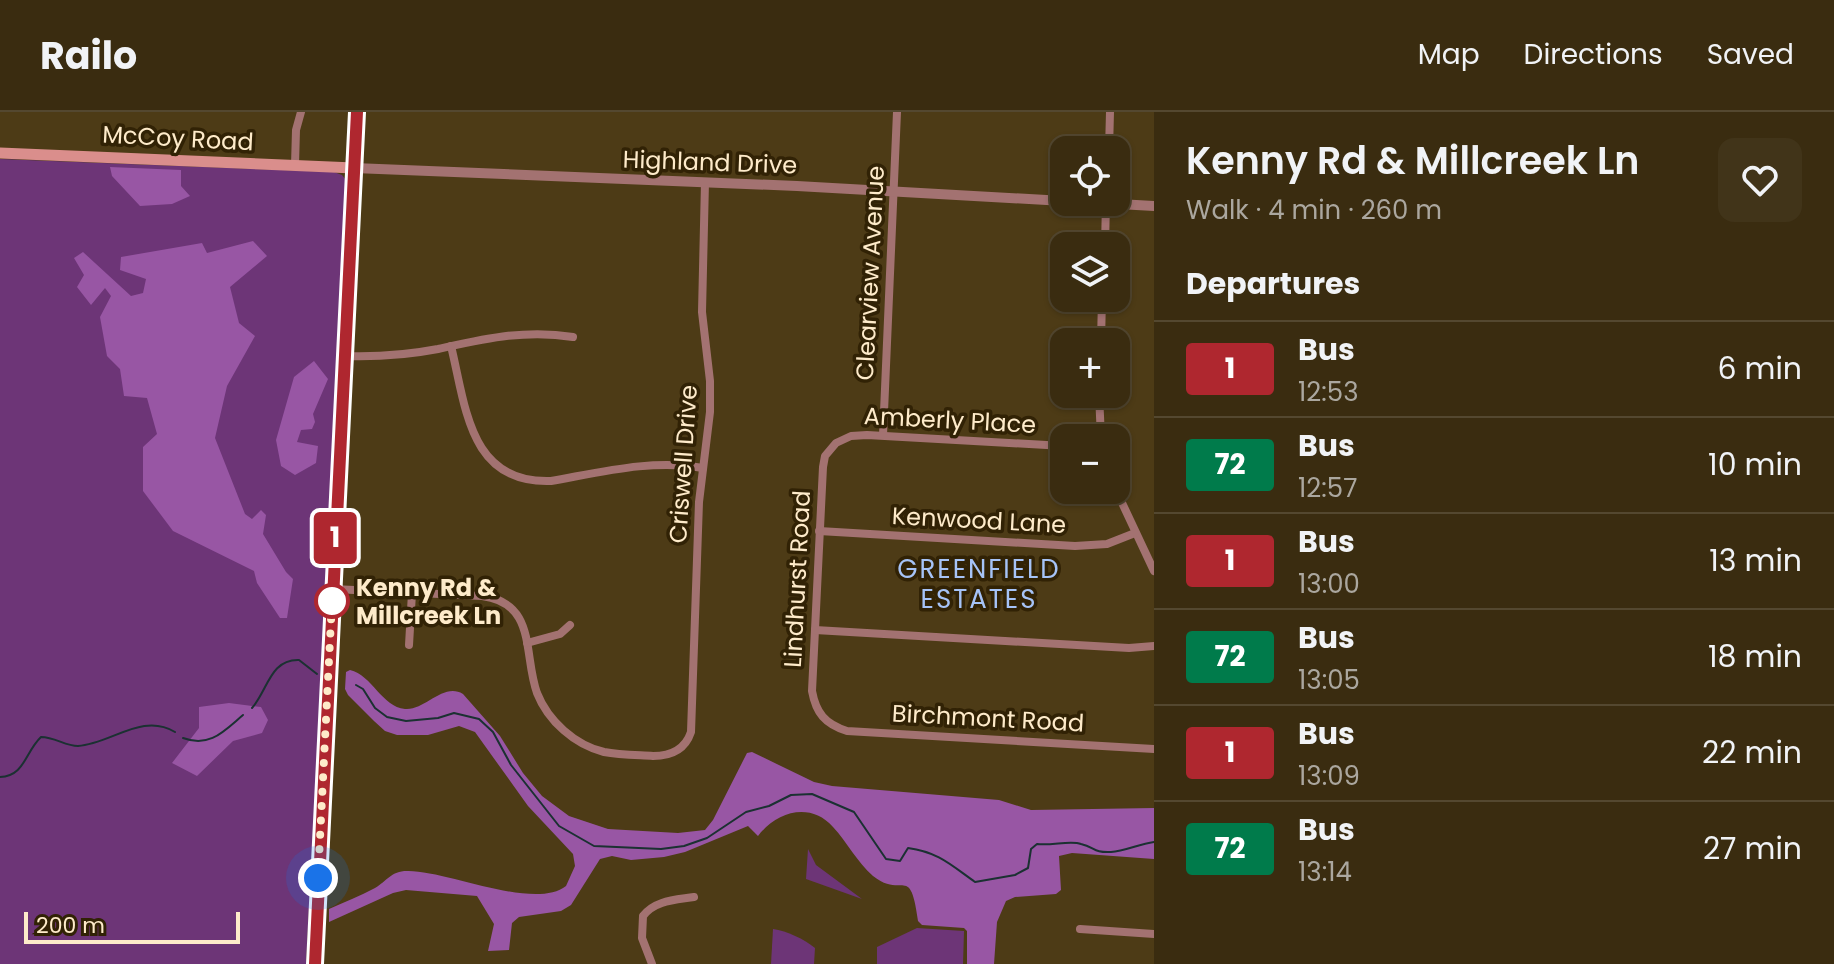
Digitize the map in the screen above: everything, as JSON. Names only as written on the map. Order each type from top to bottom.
[{"type":"main road","points":[[315,964],[357,112]]},
{"type":"main road","name":"McCoy Road","points":[[0,153],[354,168]]},
{"type":"street","points":[[295,165],[296,130],[301,112]]},
{"type":"street","name":"Clearview Avenue","points":[[883,435],[897,112]]},
{"type":"street","points":[[1109,136],[1110,112]]},
{"type":"street","name":"Highland Drive","points":[[354,168],[1050,200]]},
{"type":"street","name":"Criswell Drive","points":[[527,643],[537,692],[552,719],[572,737],[602,752],[630,755],[672,754],[684,746],[691,732],[699,502],[710,412],[710,381],[702,312],[705,182]]},
{"type":"street","points":[[1130,204],[1154,206]]},
{"type":"street","points":[[345,356],[381,356],[513,334],[549,333],[573,337]]},
{"type":"street","points":[[451,346],[477,443],[499,469],[515,477],[551,481],[670,463],[703,468]]},
{"type":"street","name":"Amberly Place","points":[[836,443],[851,436],[883,435],[1050,445]]},
{"type":"street","name":"Lindhurst Road","points":[[822,719],[812,691],[819,531],[825,456],[836,443]]},
{"type":"street","points":[[1122,504],[1154,571]]},
{"type":"street","name":"Kenwood Lane","points":[[819,531],[1075,546],[1107,544],[1135,533]]},
{"type":"street","points":[[333,589],[482,596],[501,600],[520,617],[527,643],[560,634],[570,625]]},
{"type":"street","points":[[409,645],[412,593]]},
{"type":"street","points":[[815,630],[1129,648],[1154,646]]},
{"type":"street","name":"Birchmont Road","points":[[822,719],[847,731],[1154,749]]},
{"type":"street","points":[[652,964],[642,938],[643,916],[650,907],[694,897]]},
{"type":"street","points":[[1080,929],[1154,934]]},
{"type":"shaded area","points":[[0,159],[334,172],[346,180],[306,964],[0,964]]},
{"type":"shaded area","points":[[110,167],[181,170],[181,186],[190,196],[172,204],[140,206],[112,176]]},
{"type":"shaded area","points":[[253,241],[267,256],[230,287],[239,323],[255,336],[227,386],[215,438],[245,514],[252,519],[261,510],[266,515],[263,534],[293,579],[287,618],[280,618],[257,583],[254,571],[173,531],[143,491],[143,447],[157,434],[147,398],[124,396],[120,369],[107,356],[100,317],[111,296],[105,288],[91,305],[77,287],[84,275],[74,258],[83,252],[131,296],[143,293],[146,279],[120,270],[121,257],[202,243],[207,253]]},
{"type":"shaded area","points":[[314,361],[328,379],[313,414],[315,422],[312,429],[301,430],[297,442],[318,446],[316,463],[295,475],[281,466],[276,440],[294,377]]},
{"type":"shaded area","points":[[350,670],[365,678],[390,703],[405,709],[420,706],[448,692],[463,694],[500,736],[542,796],[569,816],[608,829],[678,833],[705,830],[747,753],[752,752],[814,782],[832,786],[999,800],[1031,810],[1154,808],[1154,859],[1072,853],[1059,856],[1061,890],[1056,894],[1015,897],[1006,901],[997,922],[994,964],[967,964],[967,931],[964,928],[922,925],[908,887],[892,885],[873,876],[833,827],[824,819],[804,812],[774,821],[758,836],[748,826],[685,852],[664,857],[631,860],[612,856],[600,859],[571,905],[561,911],[519,917],[512,923],[509,950],[488,951],[494,924],[477,896],[406,890],[329,922],[329,909],[375,888],[402,871],[424,872],[489,888],[533,894],[552,892],[566,886],[575,866],[573,854],[528,806],[475,732],[459,726],[428,735],[397,735],[385,731],[348,695],[345,689],[346,672]]},
{"type":"shaded area","points":[[229,703],[261,707],[268,720],[262,733],[233,741],[197,776],[172,763],[199,728],[199,707]]},
{"type":"shaded area","points":[[808,849],[816,865],[862,899],[806,879]]},
{"type":"shaded area","points":[[917,928],[964,931],[963,964],[877,964],[877,947]]},
{"type":"shaded area","points":[[773,929],[795,936],[815,948],[814,964],[771,964]]},
{"type":"waterway","points":[[252,708],[276,670],[289,661],[299,660],[317,674]]},
{"type":"waterway","points":[[356,685],[387,717],[406,721],[454,713],[479,719],[493,732],[511,765],[559,826],[594,846],[661,849],[684,846],[707,838],[746,812],[769,806],[791,795],[812,794],[854,812],[886,859],[900,861],[908,848],[919,850],[944,860],[975,882],[1015,875],[1028,868],[1031,849],[1037,844],[1077,843],[1097,851],[1111,852],[1154,842]]},
{"type":"waterway","points":[[183,738],[193,741],[209,739],[243,715]]},
{"type":"waterway","points":[[0,777],[20,768],[41,737],[78,746],[151,725],[175,732]]},
{"type":"bus line","name":"1","points":[[315,964],[357,112]]},
{"type":"place","name":"Kenny Rd & Millcreek Ln","points":[[332,601]]},
{"type":"district","name":"GREENFIELD ESTATES","points":[[979,584]]},
{"type":"route","points":[[318,878],[332,601]]}]
